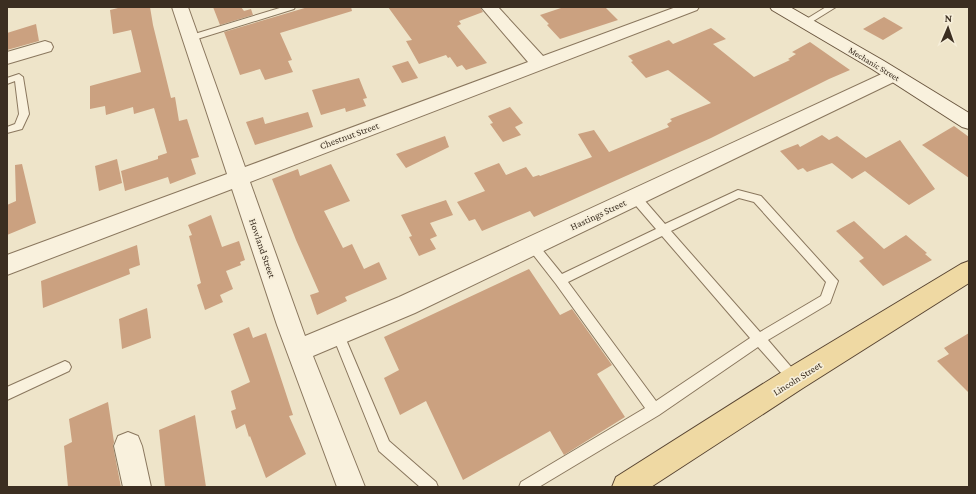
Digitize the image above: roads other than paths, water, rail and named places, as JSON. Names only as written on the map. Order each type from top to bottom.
[{"type":"main road","name":"Lincoln Street","points":[[626,487],[794,380],[966,277]]},
{"type":"street","name":"Howland Street","points":[[180,7],[215,113],[239,177],[289,325],[300,350],[351,487]]},
{"type":"street","points":[[489,7],[540,64]]},
{"type":"street","name":"Chestnut Street","points":[[7,265],[691,7]]},
{"type":"street","name":"Mechanic Street","points":[[778,7],[894,75],[969,122]]},
{"type":"street","points":[[7,58],[45,47]]},
{"type":"street","name":"Hastings Street","points":[[300,350],[406,305],[768,136],[894,75]]},
{"type":"street","points":[[128,446],[137,487]]},
{"type":"lane","points":[[191,38],[291,7]]},
{"type":"lane","points":[[804,23],[832,7]]},
{"type":"lane","points":[[7,81],[20,78],[24,114],[19,127],[7,130]]},
{"type":"lane","points":[[526,487],[654,410],[759,339],[826,299],[832,281],[757,199],[738,194],[560,280]]},
{"type":"lane","points":[[635,197],[794,380]]},
{"type":"lane","points":[[532,245],[560,280],[654,410]]},
{"type":"lane","points":[[338,334],[384,446],[431,487]]},
{"type":"lane","points":[[7,394],[65,367]]}]
